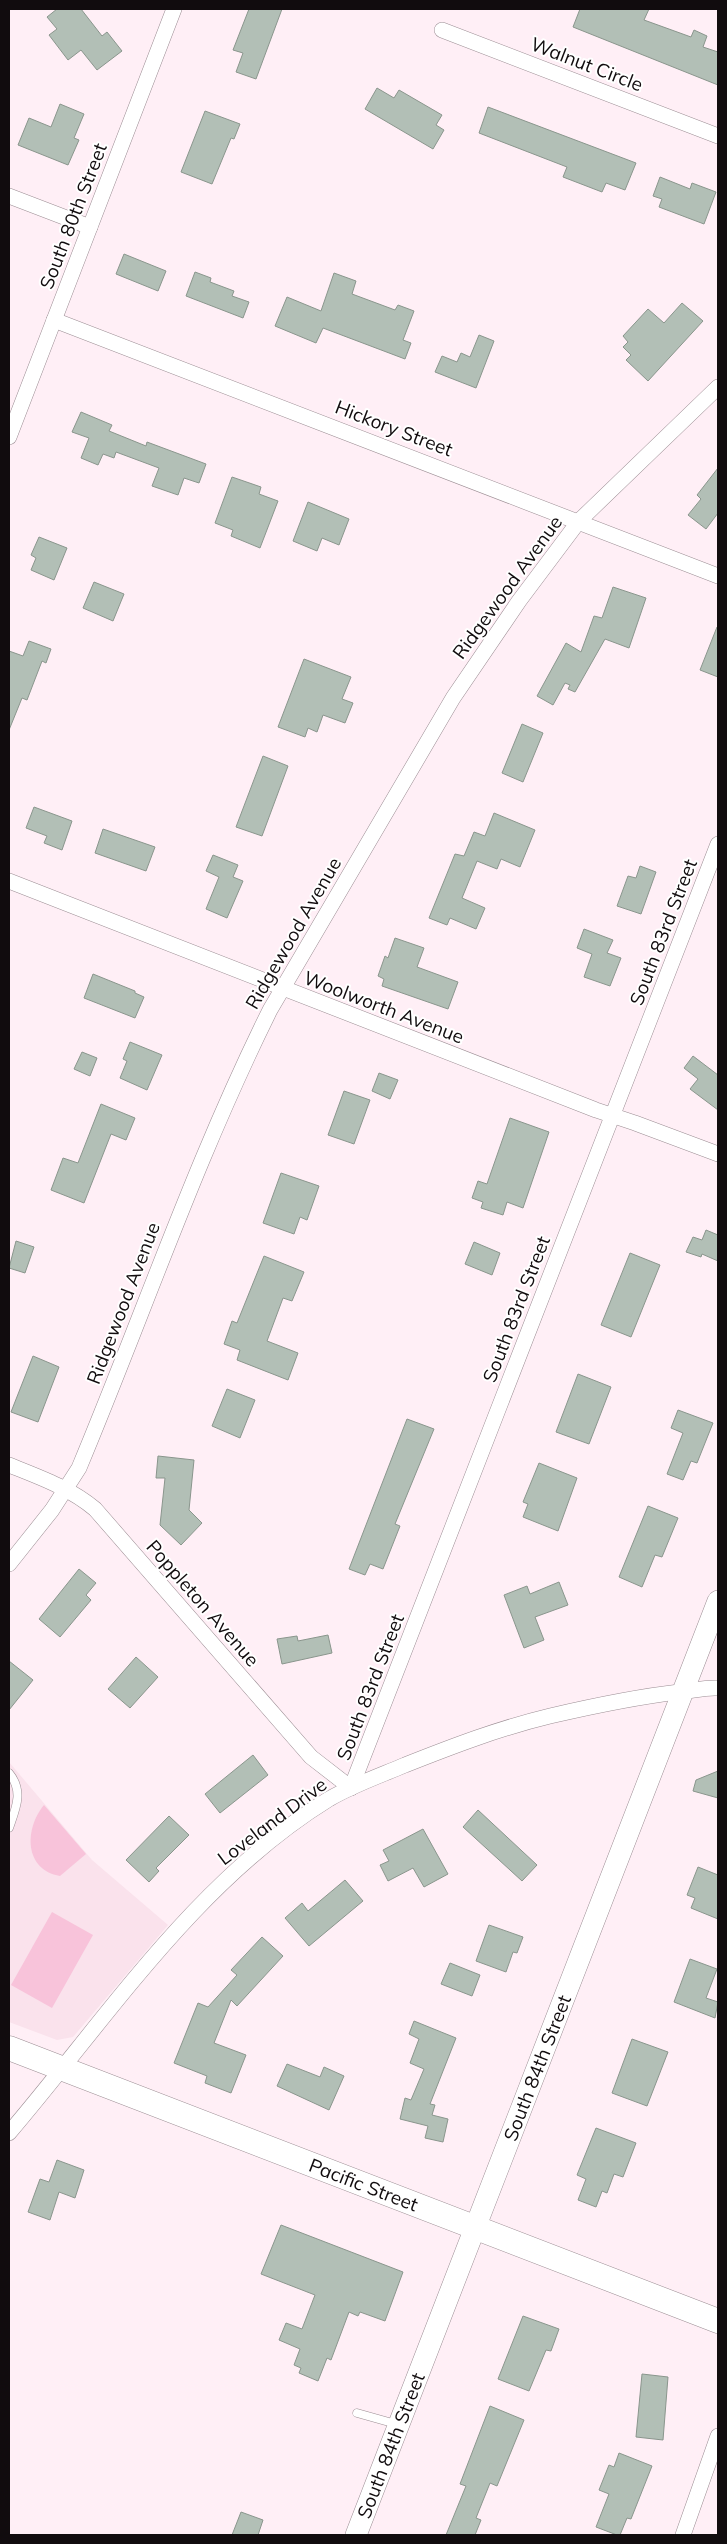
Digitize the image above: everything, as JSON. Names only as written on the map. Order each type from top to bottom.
[{"type":"main road","name":"South 84th Street","points":[[356,2535],[718,1601]]},
{"type":"main road","name":"Pacific Street","points":[[9,2048],[718,2321]]},
{"type":"street","name":"South 80th Street","points":[[9,437],[174,9]]},
{"type":"street","name":"Walnut Circle","points":[[442,30],[718,136]]},
{"type":"street","points":[[9,196],[90,227]]},
{"type":"street","name":"Hickory Street","points":[[54,320],[718,576]]},
{"type":"street","name":"Ridgewood Avenue","points":[[9,1564],[52,1510],[80,1468],[194,1175],[244,1062],[282,988],[454,698],[519,602],[579,521],[718,387]]},
{"type":"street","name":"South 83rd Street","points":[[351,1788],[718,844]]},
{"type":"street","name":"Woolworth Avenue","points":[[9,881],[613,1116],[718,1154]]},
{"type":"street","name":"Poppleton Avenue","points":[[9,1465],[65,1490],[95,1509],[311,1757],[351,1788]]},
{"type":"street","name":"Loveland Drive","points":[[9,2133],[156,1954],[224,1882],[280,1835],[329,1799],[383,1773],[468,1740],[519,1724],[598,1705],[718,1688]]},
{"type":"street","points":[[683,2535],[718,2436]]},
{"type":"lane","points":[[9,1773],[16,1782],[18,1794],[9,1828]]},
{"type":"lane","points":[[357,2413],[398,2425]]},
{"type":"shaded area","points":[[9,1762],[92,1860],[168,1925],[73,2037],[57,2040],[9,2022]]},
{"type":"shaded area","points":[[44,1805],[86,1854],[60,1876],[48,1872],[40,1866],[34,1857],[31,1847],[33,1825]]},
{"type":"shaded area","points":[[52,1912],[93,1935],[52,2008],[11,1985]]},
{"type":"building","points":[[57,9],[81,9],[102,36],[107,32],[122,51],[97,70],[81,50],[68,60],[49,35],[57,29],[47,17]]},
{"type":"building","points":[[249,9],[282,9],[256,79],[236,72],[243,53],[233,50]]},
{"type":"building","points":[[580,9],[649,9],[644,20],[691,37],[694,30],[707,36],[703,47],[718,52],[718,85],[573,27]]},
{"type":"building","points":[[377,88],[394,98],[399,90],[442,115],[436,125],[444,130],[433,149],[365,109]]},
{"type":"building","points":[[60,104],[84,114],[74,138],[79,140],[68,165],[18,145],[29,118],[51,127]]},
{"type":"building","points":[[488,107],[636,163],[625,190],[606,183],[602,192],[563,177],[567,167],[479,133]]},
{"type":"building","points":[[205,111],[240,124],[234,139],[231,138],[212,184],[181,172]]},
{"type":"building","points":[[660,177],[690,189],[692,183],[716,192],[704,224],[659,207],[662,199],[653,196]]},
{"type":"building","points":[[124,254],[166,271],[158,291],[116,274]]},
{"type":"building","points":[[195,272],[211,278],[210,282],[234,291],[232,296],[249,302],[243,318],[186,296]]},
{"type":"building","points":[[334,273],[356,281],[352,294],[395,310],[398,305],[414,311],[403,340],[411,343],[405,359],[323,328],[316,343],[275,326],[287,297],[321,311]]},
{"type":"building","points":[[682,303],[703,321],[648,381],[626,360],[631,355],[623,347],[628,342],[623,336],[648,309],[664,323]]},
{"type":"building","points":[[479,335],[494,341],[476,388],[435,372],[442,356],[457,362],[461,353],[470,357]]},
{"type":"building","points":[[81,412],[112,425],[109,431],[146,446],[147,442],[206,464],[199,483],[184,478],[178,495],[152,486],[159,468],[116,452],[114,458],[103,454],[98,465],[81,458],[89,438],[72,432]]},
{"type":"building","points":[[718,468],[718,513],[706,529],[688,515],[701,499],[697,495]]},
{"type":"building","points":[[232,477],[261,487],[259,494],[278,501],[260,548],[231,536],[233,530],[215,523]]},
{"type":"building","points":[[308,502],[349,519],[339,545],[322,538],[317,551],[293,541]]},
{"type":"building","points":[[39,537],[67,548],[54,580],[31,570],[36,558],[31,555]]},
{"type":"building","points":[[94,582],[124,594],[113,621],[83,608]]},
{"type":"building","points":[[613,587],[646,598],[629,648],[605,639],[575,692],[568,689],[570,685],[565,683],[553,705],[537,696],[566,643],[581,652],[594,616],[602,618]]},
{"type":"building","points":[[718,627],[718,677],[700,670]]},
{"type":"building","points":[[29,641],[51,649],[46,663],[42,661],[27,700],[22,698],[9,730],[9,651],[23,656]]},
{"type":"building","points":[[304,659],[351,677],[342,699],[353,703],[345,723],[323,715],[317,732],[308,728],[305,737],[278,727]]},
{"type":"building","points":[[522,724],[543,733],[523,782],[502,773]]},
{"type":"building","points":[[263,756],[288,766],[262,836],[236,827]]},
{"type":"building","points":[[34,807],[72,821],[62,850],[44,843],[47,836],[26,828]]},
{"type":"building","points":[[494,813],[535,830],[520,867],[501,859],[497,869],[477,861],[462,898],[485,908],[476,929],[450,918],[447,925],[429,918],[455,854],[464,856],[474,832],[485,836]]},
{"type":"building","points":[[103,829],[155,847],[146,871],[95,853]]},
{"type":"building","points":[[213,855],[238,865],[233,877],[243,881],[227,918],[206,909],[219,877],[206,871]]},
{"type":"building","points":[[640,866],[656,872],[641,914],[617,906],[628,876],[636,878]]},
{"type":"building","points":[[584,929],[613,940],[607,953],[621,958],[610,986],[584,977],[592,954],[577,948]]},
{"type":"building","points":[[395,938],[424,948],[417,967],[458,982],[448,1009],[382,986],[384,979],[378,976],[385,956],[388,958]]},
{"type":"building","points":[[93,974],[135,991],[135,993],[144,997],[135,1018],[84,998]]},
{"type":"building","points":[[130,1042],[162,1055],[147,1090],[120,1078],[127,1061],[123,1059]]},
{"type":"building","points":[[82,1052],[97,1058],[90,1076],[74,1069]]},
{"type":"building","points":[[693,1056],[718,1075],[718,1110],[690,1089],[698,1079],[684,1068]]},
{"type":"building","points":[[379,1073],[398,1080],[390,1099],[372,1091]]},
{"type":"building","points":[[344,1091],[370,1100],[354,1144],[328,1135]]},
{"type":"building","points":[[101,1104],[135,1118],[126,1140],[111,1134],[84,1203],[51,1190],[63,1158],[78,1163]]},
{"type":"building","points":[[510,1118],[549,1132],[523,1208],[507,1202],[503,1215],[481,1208],[483,1202],[472,1198],[478,1181],[487,1184]]},
{"type":"building","points":[[281,1173],[319,1186],[307,1220],[300,1217],[294,1234],[263,1223]]},
{"type":"building","points":[[706,1230],[718,1235],[718,1261],[702,1254],[701,1257],[686,1252],[693,1237],[702,1240]]},
{"type":"building","points":[[16,1241],[34,1247],[25,1273],[9,1268]]},
{"type":"building","points":[[474,1242],[500,1253],[492,1275],[465,1264]]},
{"type":"building","points":[[630,1253],[660,1265],[631,1337],[601,1325]]},
{"type":"building","points":[[264,1256],[304,1272],[292,1301],[283,1298],[267,1341],[298,1353],[288,1380],[237,1360],[240,1350],[224,1344],[232,1321],[237,1323]]},
{"type":"building","points":[[33,1356],[59,1367],[38,1422],[11,1412]]},
{"type":"building","points":[[578,1374],[611,1387],[589,1444],[556,1432]]},
{"type":"building","points":[[227,1389],[255,1400],[240,1438],[212,1426]]},
{"type":"building","points":[[678,1410],[713,1423],[697,1463],[691,1461],[683,1480],[667,1474],[683,1433],[671,1428]]},
{"type":"building","points":[[407,1419],[434,1429],[395,1524],[400,1526],[383,1569],[370,1564],[365,1575],[349,1569]]},
{"type":"building","points":[[158,1456],[194,1460],[189,1510],[202,1523],[181,1545],[160,1525],[165,1478],[156,1478]]},
{"type":"building","points":[[539,1463],[577,1478],[558,1531],[523,1517],[528,1504],[523,1502]]},
{"type":"building","points":[[648,1506],[678,1518],[662,1557],[655,1555],[642,1587],[619,1577]]},
{"type":"building","points":[[79,1569],[96,1583],[86,1595],[91,1600],[60,1637],[39,1619]]},
{"type":"building","points":[[559,1582],[568,1605],[535,1617],[544,1640],[524,1648],[504,1595],[527,1586],[530,1594]]},
{"type":"building","points":[[328,1635],[332,1653],[282,1664],[277,1639],[297,1636],[298,1641]]},
{"type":"building","points":[[136,1657],[158,1677],[130,1708],[108,1689]]},
{"type":"building","points":[[9,1661],[33,1680],[9,1710]]},
{"type":"building","points":[[253,1755],[268,1775],[220,1813],[205,1794]]},
{"type":"building","points":[[718,1771],[718,1798],[693,1791],[696,1780]]},
{"type":"building","points":[[478,1810],[537,1865],[522,1881],[463,1827]]},
{"type":"building","points":[[169,1816],[189,1835],[156,1868],[159,1871],[149,1882],[126,1860]]},
{"type":"building","points":[[423,1829],[448,1874],[424,1887],[413,1868],[388,1881],[380,1865],[389,1861],[383,1850]]},
{"type":"building","points":[[698,1867],[718,1875],[718,1919],[691,1908],[695,1898],[687,1895]]},
{"type":"building","points":[[345,1880],[363,1901],[309,1946],[285,1918],[302,1903],[308,1911]]},
{"type":"building","points":[[489,1925],[523,1937],[517,1953],[513,1952],[506,1972],[476,1961]]},
{"type":"building","points":[[262,1937],[283,1956],[237,2006],[231,2000],[214,2043],[246,2055],[231,2093],[205,2083],[207,2076],[174,2063],[198,2003],[208,2007],[237,1975],[231,1970]]},
{"type":"building","points":[[690,1959],[717,1969],[706,1998],[718,2002],[715,2018],[674,2002]]},
{"type":"building","points":[[450,1963],[480,1975],[472,1996],[441,1984]]},
{"type":"building","points":[[414,2021],[456,2038],[430,2104],[435,2105],[432,2115],[448,2119],[443,2142],[425,2138],[428,2126],[400,2119],[405,2098],[411,2100],[424,2069],[410,2063],[419,2039],[409,2034]]},
{"type":"building","points":[[632,2039],[668,2052],[647,2106],[612,2093]]},
{"type":"building","points":[[287,2064],[320,2077],[324,2067],[344,2076],[329,2110],[277,2086]]},
{"type":"building","points":[[596,2128],[636,2143],[623,2177],[614,2174],[607,2193],[602,2191],[596,2207],[578,2200],[586,2179],[577,2175]]},
{"type":"building","points":[[57,2160],[84,2170],[75,2198],[59,2192],[50,2220],[28,2212],[40,2179],[49,2182]]},
{"type":"building","points":[[281,2225],[403,2272],[385,2321],[360,2312],[358,2316],[349,2312],[331,2360],[327,2358],[318,2381],[299,2373],[301,2368],[294,2365],[300,2349],[279,2340],[286,2323],[302,2329],[315,2295],[261,2274]]},
{"type":"building","points":[[523,2316],[559,2329],[551,2351],[546,2350],[529,2391],[498,2379]]},
{"type":"building","points":[[642,2374],[668,2377],[663,2440],[636,2437]]},
{"type":"building","points":[[490,2406],[524,2420],[497,2486],[490,2483],[476,2518],[481,2520],[475,2535],[446,2535],[466,2486],[460,2484]]},
{"type":"building","points":[[619,2453],[652,2466],[631,2519],[627,2518],[620,2535],[617,2535],[596,2527],[609,2494],[599,2490],[609,2465],[614,2467]]},
{"type":"building","points":[[241,2512],[263,2520],[258,2535],[232,2535]]}]
